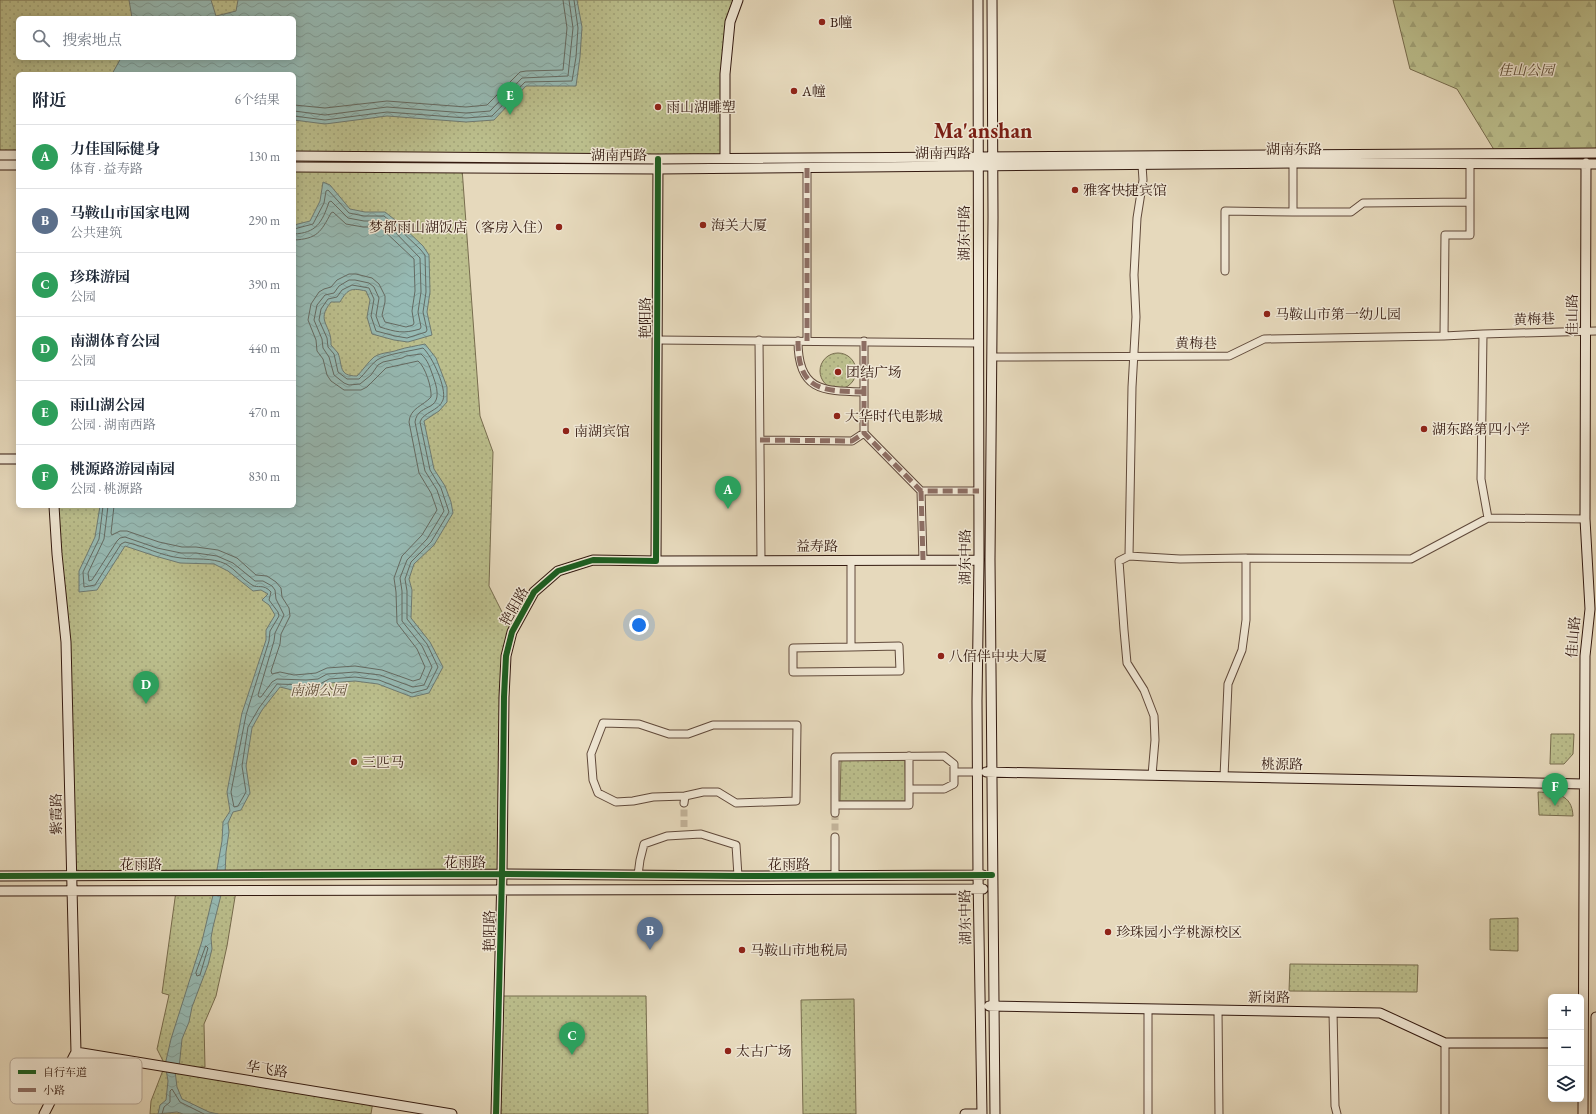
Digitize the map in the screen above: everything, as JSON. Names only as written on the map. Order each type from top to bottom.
[{"type":"street","points":[[725,158],[726,67],[730,22],[738,0]]},
{"type":"street","name":"湖东中路","points":[[978,0],[979,560],[977,701],[978,889],[982,1114]]},
{"type":"street","name":"湖东中路","points":[[992,0],[993,162],[990,560],[995,1114]]},
{"type":"street","points":[[978,162],[1596,153]]},
{"type":"street","points":[[0,155],[16,155]]},
{"type":"street","name":"湖南西路","points":[[296,156],[658,159],[725,158],[978,162]]},
{"type":"street","name":"艳阳路","points":[[496,1114],[506,656],[512,632],[534,592],[558,571],[593,560],[656,561],[658,159]]},
{"type":"street","name":"湖南西路","points":[[296,167],[658,169],[807,168],[978,162]]},
{"type":"street","name":"湖南东路","points":[[993,162],[1142,165],[1293,163],[1596,164]]},
{"type":"street","points":[[1293,163],[1293,212]]},
{"type":"street","points":[[1444,336],[1444,235],[1470,235],[1470,163]]},
{"type":"street","name":"佳山路","points":[[1582,1030],[1585,656],[1590,609],[1585,519],[1586,163]]},
{"type":"street","points":[[0,165],[16,165]]},
{"type":"street","points":[[1129,556],[1136,317],[1134,275],[1137,218],[1143,180],[1142,165]]},
{"type":"street","points":[[807,168],[807,341]]},
{"type":"street","points":[[1226,271],[1225,211],[1351,212],[1363,203],[1470,202]]},
{"type":"street","name":"黄梅巷","points":[[992,357],[1229,356],[1264,339],[1444,336],[1596,331]]},
{"type":"street","points":[[1483,334],[1481,479],[1488,518]]},
{"type":"street","points":[[657,340],[978,343]]},
{"type":"street","points":[[759,340],[761,560]]},
{"type":"street","points":[[798,341],[798,355],[803,372],[813,385],[832,391],[864,392]]},
{"type":"street","points":[[864,341],[864,433],[921,491],[923,560]]},
{"type":"street","points":[[760,440],[852,440],[864,433]]},
{"type":"street","points":[[0,459],[16,458]]},
{"type":"street","points":[[921,491],[979,491]]},
{"type":"street","name":"紫霞路","points":[[54,508],[66,642],[76,1052],[73,1058]]},
{"type":"street","points":[[1152,775],[1155,740],[1154,716],[1144,690],[1127,663],[1120,561],[1129,556],[1180,559],[1411,559],[1488,518],[1585,519]]},
{"type":"street","points":[[1224,777],[1228,684],[1242,650],[1246,620],[1246,558]]},
{"type":"street","points":[[851,560],[851,647]]},
{"type":"street","name":"益寿路","points":[[656,561],[979,560]]},
{"type":"street","points":[[1590,609],[1596,600]]},
{"type":"street","points":[[900,646],[900,671],[793,672],[793,648],[851,647],[900,646]]},
{"type":"street","points":[[603,723],[639,724],[668,734],[688,734],[713,725],[797,725],[796,801],[736,803],[718,792],[703,792],[685,800],[653,797],[633,801],[616,802],[598,794],[592,780],[591,754],[603,723]]},
{"type":"street","points":[[909,756],[909,790],[909,804],[835,809],[835,757],[909,756],[944,756],[954,764],[954,784],[944,789],[909,790]]},
{"type":"street","points":[[954,772],[978,772]]},
{"type":"street","name":"桃源路","points":[[978,772],[1584,784]]},
{"type":"street","points":[[684,827],[685,835]]},
{"type":"street","points":[[638,876],[644,844],[667,836],[701,834],[736,845],[738,876]]},
{"type":"street","points":[[835,837],[835,876]]},
{"type":"street","name":"花雨路","points":[[0,876],[502,874],[638,876],[992,875]]},
{"type":"street","points":[[0,891],[992,889]]},
{"type":"street","name":"新岗路","points":[[980,1006],[1380,1013],[1446,1043],[1548,1043]]},
{"type":"street","points":[[1148,1008],[1148,1114]]},
{"type":"street","points":[[1218,1010],[1219,1114]]},
{"type":"street","points":[[1333,1012],[1335,1106],[1337,1114]]},
{"type":"street","points":[[1596,1017],[1596,1114]]},
{"type":"street","points":[[1445,1114],[1446,1043]]},
{"type":"street","name":"华飞路","points":[[76,1052],[112,1058]]},
{"type":"street","name":"华飞路","points":[[142,1063],[452,1114]]},
{"type":"street","points":[[1584,1071],[1596,1071]]},
{"type":"street","name":"佳山路","points":[[1583,1102],[1583,1114]]},
{"type":"street","name":"紫霞路","points":[[44,1114],[49,1104]]},
{"type":"street","points":[[965,1114],[982,1114]]},
{"type":"green space","points":[[0,0],[740,0],[730,22],[725,158],[296,156],[296,72],[16,72],[16,155],[0,155]]},
{"type":"green space","name":"佳山公园","points":[[1393,0],[1596,0],[1596,152],[1496,153],[1457,89],[1410,69]]},
{"type":"green space","name":"南湖公园","points":[[296,167],[462,168],[480,416],[493,452],[489,586],[512,632],[504,697],[502,874],[71,876],[66,642],[54,508],[296,508]]},
{"type":"green space","points":[[838,353],[848,356],[853,361],[856,371],[853,381],[848,386],[838,389],[828,386],[823,381],[820,371],[823,361],[828,356]]},
{"type":"green space","points":[[1551,734],[1574,734],[1573,754],[1564,764],[1550,764]]},
{"type":"green space","points":[[841,760],[905,760],[906,801],[840,801]]},
{"type":"green space","points":[[1538,792],[1562,796],[1570,803],[1573,816],[1539,815]]},
{"type":"green space","points":[[176,891],[236,891],[227,946],[216,996],[204,1024],[205,1067],[182,1068],[373,1101],[371,1114],[150,1114],[151,1101],[165,1065],[157,1049],[169,995],[162,993]]},
{"type":"green space","points":[[1518,918],[1518,951],[1490,950],[1490,919]]},
{"type":"green space","points":[[1290,964],[1418,965],[1417,992],[1289,991]]},
{"type":"green space","points":[[499,996],[646,996],[648,1114],[496,1114]]},
{"type":"green space","points":[[854,999],[856,1114],[803,1114],[801,1000]]},
{"type":"water","points":[[129,0],[211,0],[216,16],[132,16]]},
{"type":"water","points":[[238,0],[577,0],[582,27],[576,86],[526,86],[494,120],[466,122],[387,116],[325,124],[296,120],[296,72],[113,72],[120,60],[296,60],[296,16],[216,16],[236,11]]},
{"type":"water","points":[[323,182],[330,185],[350,209],[365,212],[385,212],[423,246],[429,255],[430,292],[427,312],[432,335],[408,342],[372,334],[367,317],[370,300],[366,291],[361,290],[351,290],[345,294],[340,302],[331,302],[326,309],[324,319],[331,338],[331,345],[338,353],[342,369],[347,374],[357,376],[374,357],[380,354],[425,344],[436,358],[447,387],[447,402],[439,411],[424,421],[434,469],[445,486],[451,502],[453,513],[434,545],[414,564],[409,579],[412,590],[411,618],[430,642],[443,667],[429,693],[412,697],[378,684],[355,681],[330,683],[321,688],[292,690],[280,687],[262,710],[252,728],[246,766],[250,793],[241,810],[233,812],[228,823],[229,832],[225,875],[216,875],[222,841],[223,822],[230,811],[227,792],[242,713],[266,640],[266,630],[275,615],[269,605],[262,600],[268,594],[261,590],[253,591],[228,571],[214,564],[180,563],[125,546],[97,590],[79,592],[79,571],[95,537],[100,508],[296,508],[296,224],[310,221],[320,201]]},
{"type":"water","points":[[214,891],[222,891],[211,938],[212,949],[208,965],[192,1007],[189,1022],[182,1039],[179,1068],[165,1065],[171,1039],[202,941]]},
{"type":"water","points":[[166,1069],[175,1071],[177,1087],[182,1099],[209,1112],[218,1114],[183,1114],[177,1112],[158,1114],[160,1105],[166,1100],[168,1081]]},
{"type":"tunnel","points":[[684,803],[684,827]]},
{"type":"tunnel","points":[[835,813],[835,837]]},
{"type":"marked path","points":[[807,168],[807,341]]},
{"type":"marked path","points":[[798,341],[799,358],[802,370],[808,379],[815,385],[836,391],[864,392]]},
{"type":"marked path","points":[[864,341],[864,433],[921,491],[979,491]]},
{"type":"marked path","points":[[760,440],[852,441],[864,433]]},
{"type":"marked path","points":[[921,491],[923,560]]},
{"type":"cycle path","points":[[496,1114],[506,656],[512,632],[534,592],[558,571],[593,560],[656,561],[658,159]]},
{"type":"cycle path","points":[[0,876],[502,874],[738,876],[992,875]]},
{"type":"place","name":"B幢","points":[[822,22]]},
{"type":"place","name":"A幢","points":[[794,91]]},
{"type":"place","name":"雨山湖雕塑","points":[[658,107]]},
{"type":"place","name":"雨山湖公园","points":[[510,115]]},
{"type":"place","name":"雅客快捷宾馆","points":[[1075,190]]},
{"type":"place","name":"海关大厦","points":[[703,225]]},
{"type":"place","name":"梦都雨山湖饭店（客房入住）","points":[[559,227]]},
{"type":"place","name":"马鞍山市第一幼儿园","points":[[1267,314]]},
{"type":"place","name":"团结广场","points":[[838,372]]},
{"type":"place","name":"大华时代电影城","points":[[837,416]]},
{"type":"place","name":"湖东路第四小学","points":[[1424,429]]},
{"type":"place","name":"南湖宾馆","points":[[566,431]]},
{"type":"place","name":"力佳国际健身","points":[[728,509]]},
{"type":"place","name":"八佰伴中央大厦","points":[[941,656]]},
{"type":"place","name":"南湖体育公园","points":[[146,704]]},
{"type":"place","name":"三匹马","points":[[354,762]]},
{"type":"place","name":"桃源路游园南园","points":[[1555,806]]},
{"type":"place","name":"珍珠园小学桃源校区","points":[[1108,932]]},
{"type":"place","name":"马鞍山市国家电网","points":[[650,950]]},
{"type":"place","name":"马鞍山市地税局","points":[[742,950]]},
{"type":"place","name":"太古广场","points":[[728,1051]]},
{"type":"place","name":"珍珠游园","points":[[572,1055]]},
{"type":"district","name":"Ma'anshan","points":[[983,130]]}]
